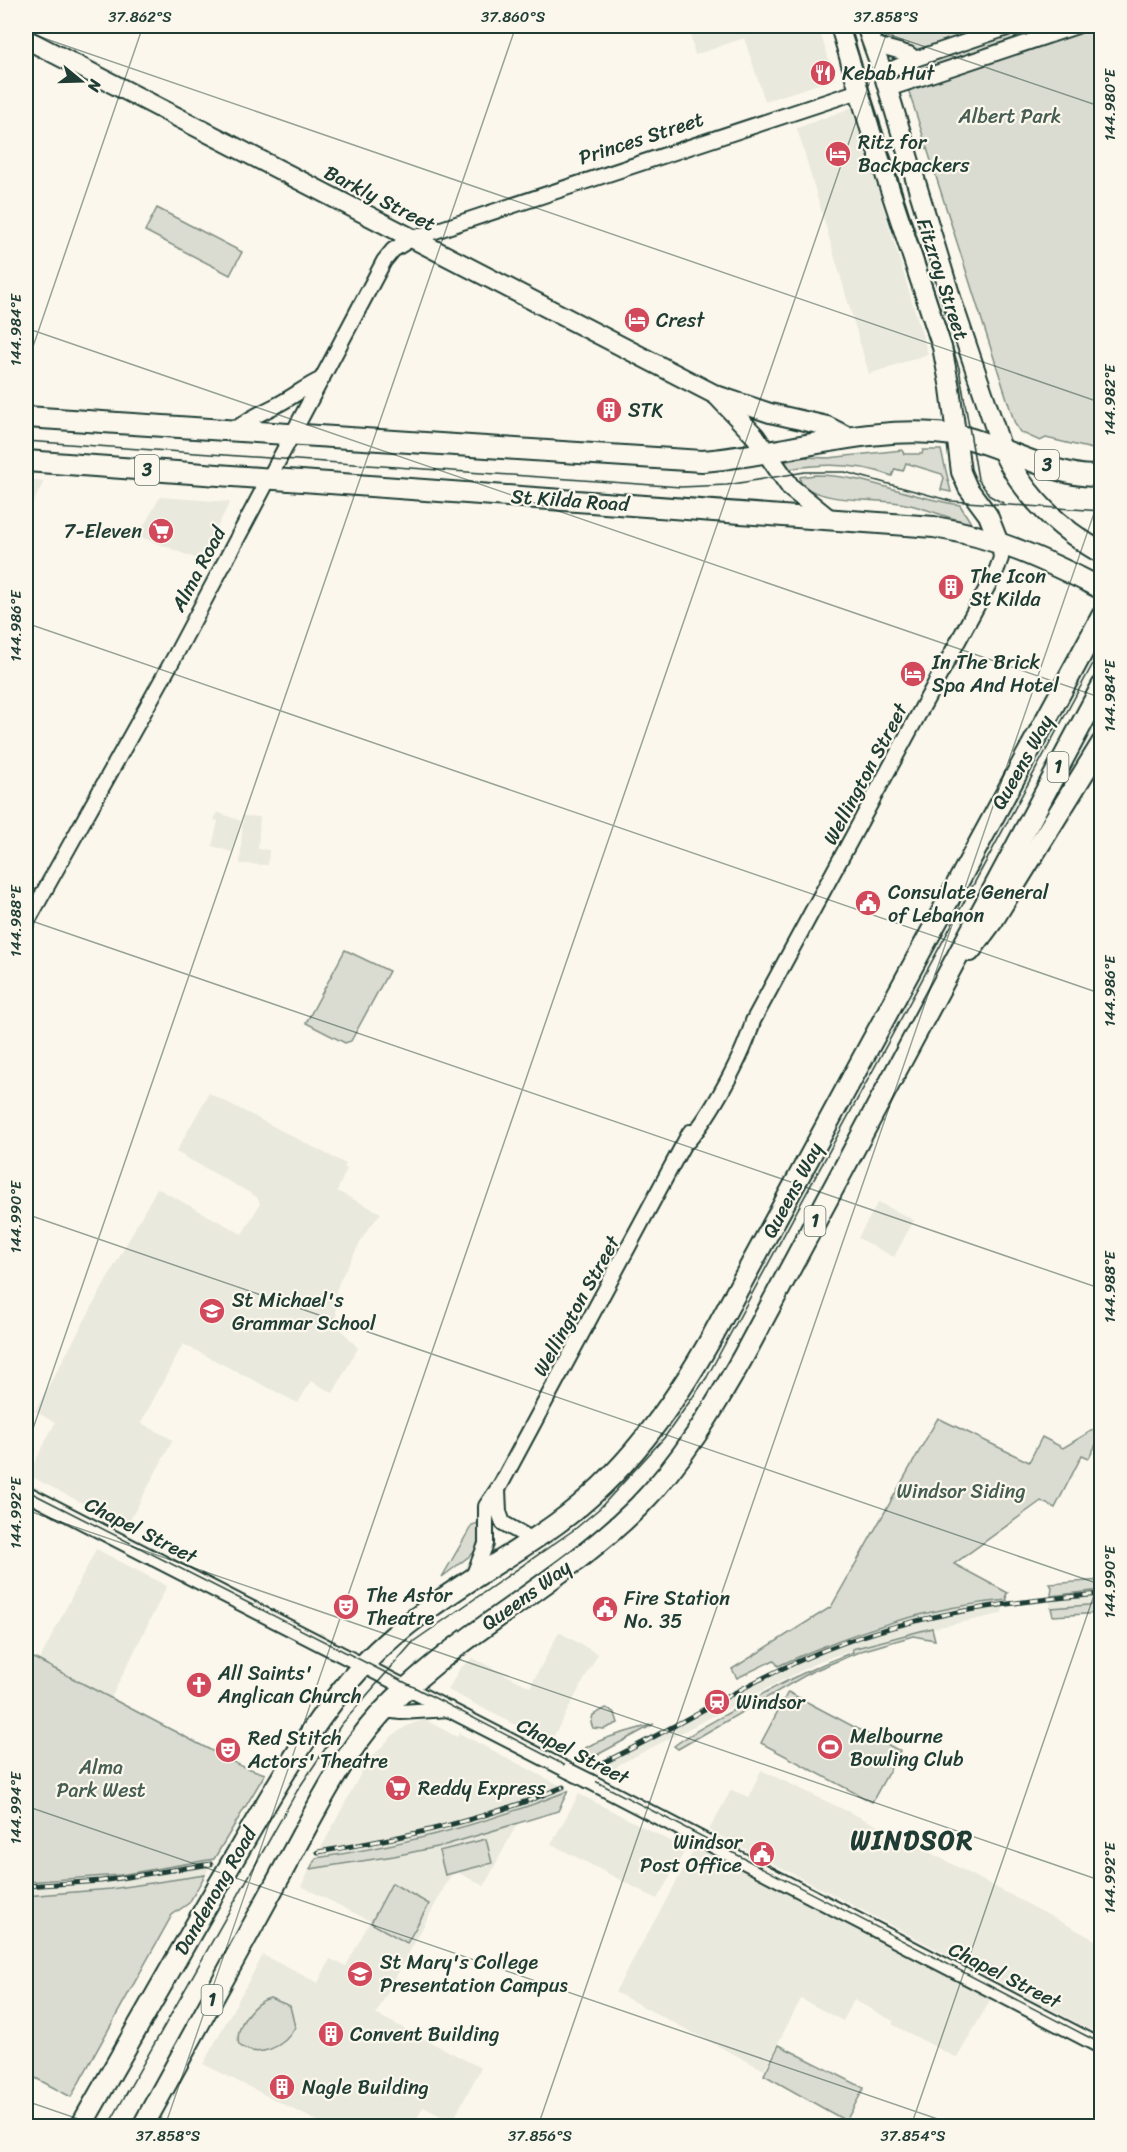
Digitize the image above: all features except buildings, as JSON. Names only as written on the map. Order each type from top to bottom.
[{"type":"highway","name":"3","points":[[26,417],[702,461],[769,454],[849,437],[919,433],[954,435],[1058,469],[1098,477]]},
{"type":"highway","points":[[1002,449],[1014,471],[1050,516],[1073,536],[1101,553]]},
{"type":"highway","name":"St Kilda Road","points":[[26,461],[934,527],[999,543],[1054,564],[1100,589]]},
{"type":"highway","name":"Queens Way","points":[[363,1665],[411,1623],[533,1540],[586,1500],[657,1425],[688,1377],[1101,616]]},
{"type":"highway","name":"Queens Way","points":[[407,1688],[448,1652],[605,1537],[640,1505],[676,1464],[729,1382],[1101,686]]},
{"type":"highway","points":[[935,998],[993,920],[1101,743]]},
{"type":"highway","name":"Dandenong Road","points":[[81,2127],[304,1739],[363,1665]]},
{"type":"highway","name":"1","points":[[143,2127],[302,1835],[351,1751],[384,1710],[407,1688]]},
{"type":"main road","name":"Fitzroy Street","points":[[840,26],[942,347],[962,478],[987,512],[999,543]]},
{"type":"main road","name":"Fitzroy Street","points":[[866,26],[886,81],[953,304],[1002,449]]},
{"type":"main road","name":"Barkly Street","points":[[26,39],[716,395],[770,413],[827,426],[849,437]]},
{"type":"main road","points":[[859,91],[886,81]]},
{"type":"main road","name":"Barkly Street","points":[[716,395],[769,454],[791,488],[828,518]]},
{"type":"street","points":[[886,81],[915,58],[1013,26]]},
{"type":"street","points":[[886,81],[1077,26]]},
{"type":"street","points":[[873,44],[909,54],[915,58]]},
{"type":"street","name":"Princes Street","points":[[411,239],[859,91]]},
{"type":"street","name":"Alma Road","points":[[26,924],[175,656],[384,261],[398,246],[411,239]]},
{"type":"street","points":[[232,432],[251,416],[322,379]]},
{"type":"street","name":"Wellington Street","points":[[471,1581],[486,1544],[486,1506],[489,1498],[498,1489],[688,1141],[693,1123],[742,1030],[753,1022],[998,569],[1001,556],[999,543]]},
{"type":"street","points":[[498,1489],[499,1512],[503,1523],[533,1540]]},
{"type":"street","name":"Chapel Street","points":[[26,1493],[589,1781],[1101,2047]]},
{"type":"street","points":[[384,1710],[401,1712],[449,1709]]},
{"type":"shaded area","points":[[688,26],[818,26],[835,79],[765,101],[744,38],[695,55]]},
{"type":"shaded area","points":[[853,107],[928,354],[869,374],[797,128]]},
{"type":"shaded area","points":[[26,479],[44,481],[26,517]]},
{"type":"shaded area","name":"7-Eleven","points":[[160,497],[230,502],[200,560],[138,536]]},
{"type":"shaded area","points":[[217,812],[241,821],[232,852],[212,846],[218,821],[214,820]]},
{"type":"shaded area","points":[[243,816],[260,817],[258,849],[269,850],[268,865],[240,864]]},
{"type":"shaded area","name":"St Michael's Grammar School","points":[[209,1093],[346,1164],[344,1167],[347,1169],[337,1191],[381,1213],[366,1232],[340,1280],[334,1298],[338,1326],[358,1348],[333,1393],[311,1381],[298,1403],[183,1344],[141,1423],[173,1440],[127,1526],[28,1475],[55,1423],[35,1411],[157,1188],[242,1234],[260,1204],[257,1197],[176,1152]]},
{"type":"shaded area","points":[[880,1203],[914,1220],[894,1257],[858,1238],[877,1204]]},
{"type":"shaded area","points":[[96,1549],[167,1586],[111,1698],[39,1661]]},
{"type":"shaded area","points":[[1101,1590],[1101,1604],[1051,1608],[1049,1597]]},
{"type":"shaded area","points":[[1007,1600],[1001,1614],[884,1639],[822,1660],[620,1764],[610,1773],[594,1765],[813,1650],[877,1626],[936,1610]]},
{"type":"shaded area","points":[[559,1632],[598,1654],[550,1743],[448,1690],[460,1668],[473,1658],[530,1687]]},
{"type":"shaded area","name":"St Mary's College Presentation Campus","points":[[424,1719],[457,1737],[459,1733],[569,1790],[558,1811],[517,1824],[484,1886],[457,1872],[451,1875],[376,2014],[481,2068],[452,2122],[423,2107],[413,2126],[327,2126],[203,2064],[263,1955],[318,1983],[330,1959],[346,1966],[370,1921],[301,1886],[362,1771],[373,1756],[393,1735]]},
{"type":"shaded area","points":[[761,1770],[895,1834],[1101,1943],[1101,2035],[709,1830],[731,1790],[749,1797]]},
{"type":"shaded area","points":[[579,1794],[686,1849],[657,1899],[551,1844]]},
{"type":"shaded area","points":[[700,1839],[995,1992],[957,2058],[893,2025],[893,2021],[854,2000],[843,2021],[801,1999],[764,2070],[615,1992]]},
{"type":"shaded area","points":[[214,1859],[205,1875],[111,1889],[26,1896],[26,1882],[120,1875]]},
{"type":"green space","name":"Albert Park","points":[[888,26],[1101,26],[1101,451],[1046,438],[1040,441],[1020,432],[1015,424]]},
{"type":"green space","points":[[157,208],[242,252],[230,275],[145,231]]},
{"type":"green space","points":[[902,450],[904,454],[922,454],[923,450],[941,450],[951,492],[941,490],[944,478],[942,474],[906,463],[903,471],[895,469],[892,476],[841,465],[789,469],[783,462],[805,457],[828,458]]},
{"type":"green space","points":[[815,475],[852,479],[960,505],[971,523],[905,504],[838,498],[801,485],[800,477]]},
{"type":"green space","points":[[345,950],[389,971],[351,1041],[345,1043],[306,1023]]},
{"type":"green space","name":"Windsor Siding","points":[[938,1418],[1029,1462],[1042,1437],[1063,1448],[1101,1425],[1101,1435],[1089,1458],[1082,1455],[1055,1508],[1041,1501],[954,1564],[1008,1593],[1007,1600],[947,1608],[890,1623],[833,1642],[778,1666],[774,1660],[737,1678],[732,1669],[831,1607]]},
{"type":"green space","points":[[481,1522],[476,1551],[442,1577],[472,1525]]},
{"type":"green space","points":[[1101,1580],[1101,1590],[1051,1596],[1052,1587],[1049,1584]]},
{"type":"green space","points":[[1101,1604],[1101,1613],[1053,1616],[1051,1608]]},
{"type":"green space","points":[[932,1628],[935,1640],[913,1636],[861,1651],[811,1672],[678,1749],[674,1746],[768,1691],[809,1670],[853,1652],[852,1649]]},
{"type":"green space","name":"Alma Park West","points":[[26,1654],[241,1766],[265,1774],[214,1859],[120,1875],[26,1882]]},
{"type":"green space","name":"Melbourne Bowling Club","points":[[788,1692],[900,1751],[872,1802],[761,1743]]},
{"type":"green space","points":[[606,1708],[615,1713],[618,1723],[604,1729],[593,1728],[591,1723],[593,1715]]},
{"type":"green space","points":[[654,1724],[586,1761],[578,1755],[601,1740]]},
{"type":"green space","points":[[568,1791],[558,1811],[442,1846],[310,1869],[316,1858],[381,1847],[444,1832],[506,1814]]},
{"type":"green space","points":[[486,1839],[492,1863],[445,1875],[439,1851]]},
{"type":"green space","points":[[205,1875],[189,1903],[172,1915],[71,2097],[26,2073],[26,1896],[111,1889]]},
{"type":"green space","points":[[392,1883],[429,1904],[407,1943],[371,1923]]},
{"type":"green space","points":[[270,1998],[290,2006],[295,2027],[285,2040],[270,2049],[254,2051],[246,2049],[239,2045],[238,2038],[242,2023],[251,2010]]},
{"type":"green space","points":[[779,2045],[864,2088],[846,2121],[764,2075]]},
{"type":"tram line","points":[[849,26],[959,368],[978,479],[990,496],[1003,503]]},
{"type":"tram line","points":[[26,441],[681,487],[727,485],[805,472],[845,472],[951,501],[1102,511]]},
{"type":"tram line","points":[[108,2126],[297,1791],[341,1725],[414,1641],[575,1529],[600,1508],[664,1438],[707,1377],[1102,647]]},
{"type":"tram line","points":[[26,1490],[410,1685],[1102,2044]]},
{"type":"railway","points":[[596,1766],[754,1682],[843,1643],[915,1621],[952,1613],[1027,1601],[1102,1594]]},
{"type":"railway","points":[[318,1852],[443,1827],[504,1809],[563,1787]]},
{"type":"railway","points":[[26,1886],[101,1881],[211,1864]]},
{"type":"place","name":"Kebab Hut","points":[[823,73]]},
{"type":"place","name":"Ritz for Backpackers","points":[[838,154]]},
{"type":"place","name":"Crest","points":[[637,320]]},
{"type":"place","name":"STK","points":[[609,410]]},
{"type":"place","name":"7-Eleven","points":[[161,531]]},
{"type":"place","name":"The Icon St Kilda","points":[[951,587]]},
{"type":"place","name":"In The Brick Spa And Hotel","points":[[913,674]]},
{"type":"place","name":"Consulate General of Lebanon","points":[[868,903]]},
{"type":"place","name":"St Michael's Grammar School","points":[[212,1311]]},
{"type":"place","name":"The Astor Theatre","points":[[346,1607]]},
{"type":"place","name":"Fire Station No. 35","points":[[605,1609]]},
{"type":"place","name":"All Saints' Anglican Church","points":[[199,1685]]},
{"type":"place","name":"Windsor","points":[[717,1702]]},
{"type":"place","name":"Melbourne Bowling Club","points":[[830,1747]]},
{"type":"place","name":"Red Stitch Actors' Theatre","points":[[228,1750]]},
{"type":"place","name":"Reddy Express","points":[[398,1788]]},
{"type":"place","name":"Windsor Post Office","points":[[762,1854]]},
{"type":"place","name":"St Mary's College Presentation Campus","points":[[360,1974]]},
{"type":"place","name":"Convent Building","points":[[331,2034]]},
{"type":"place","name":"Nagle Building","points":[[282,2087]]},
{"type":"district","name":"WINDSOR","points":[[912,1840]]}]
